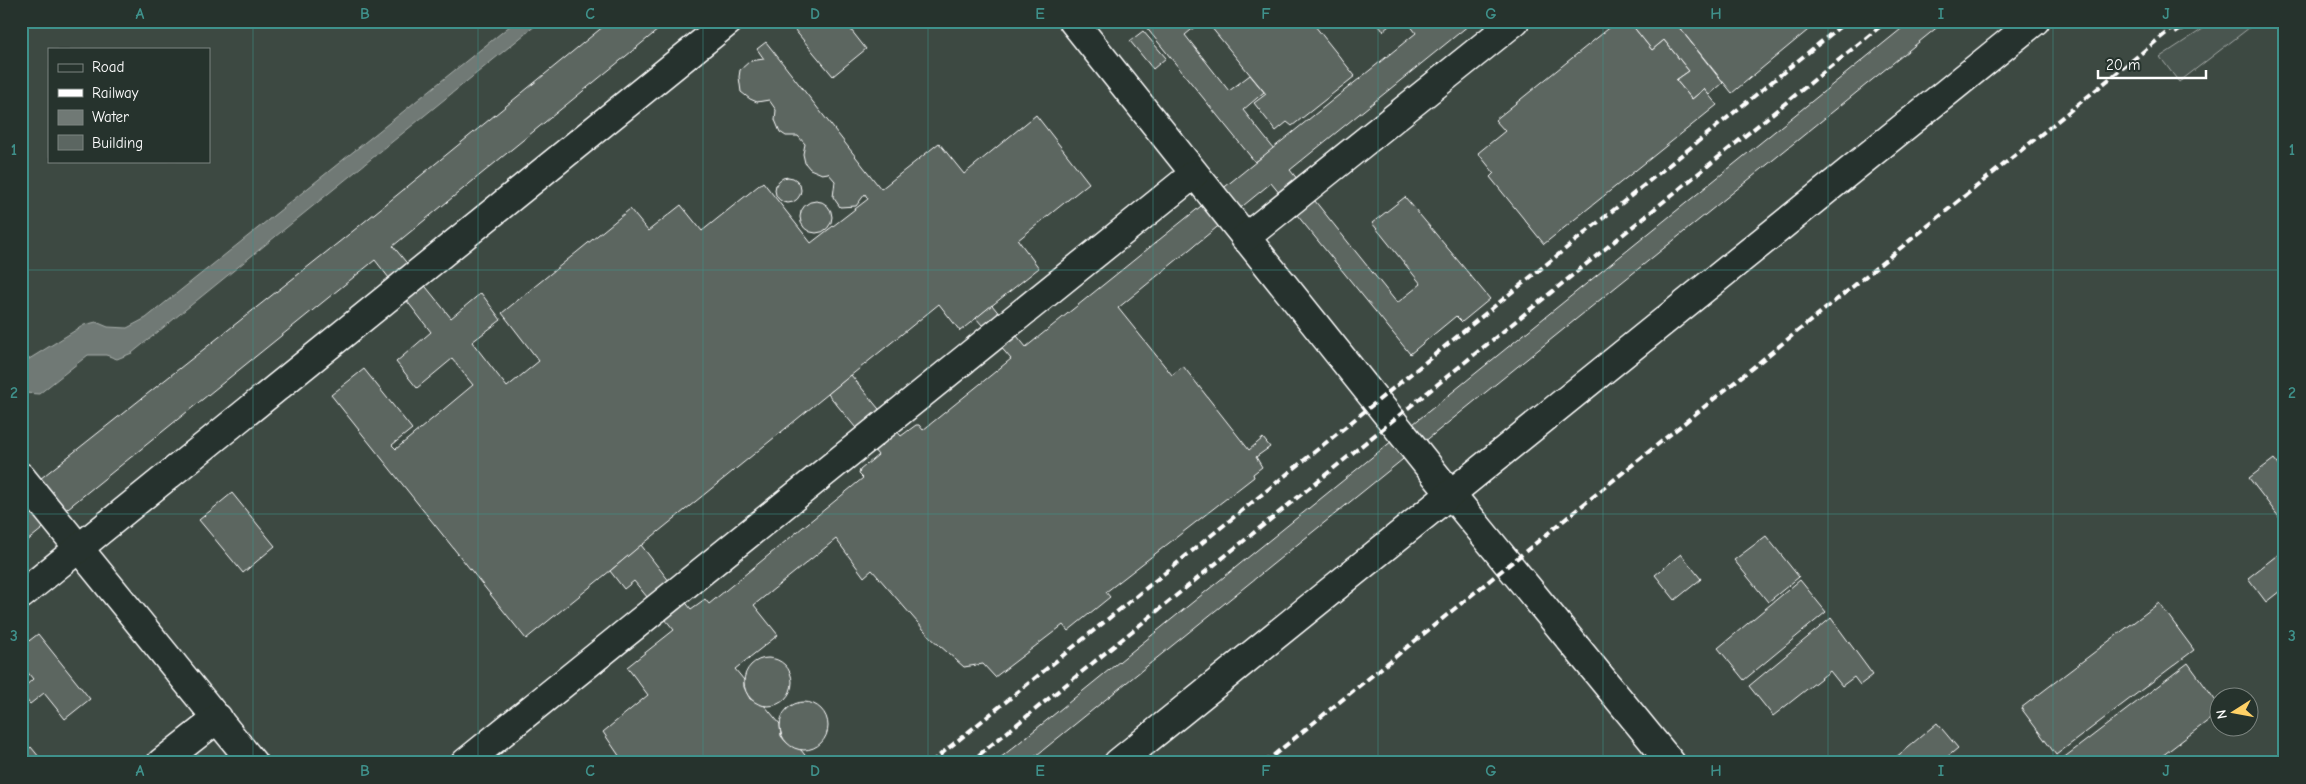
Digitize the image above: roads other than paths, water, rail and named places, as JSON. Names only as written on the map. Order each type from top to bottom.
[{"type":"lane","points":[[21,595],[729,21]]},
{"type":"lane","points":[[1073,21],[1245,238],[1670,763]]},
{"type":"lane","points":[[1245,238],[1515,21]]},
{"type":"lane","points":[[1118,763],[2035,21]]},
{"type":"lane","points":[[465,763],[1194,174]]},
{"type":"lane","points":[[21,476],[254,763]]},
{"type":"lane","points":[[162,763],[218,718]]},
{"type":"water","points":[[516,21],[541,21],[132,353],[117,359],[106,355],[88,355],[39,394],[24,393],[21,364],[84,325],[96,322],[108,327],[127,328],[146,318]]},
{"type":"railway","points":[[930,763],[1847,21]]},
{"type":"railway","points":[[969,763],[1887,21]]},
{"type":"railway","points":[[1264,763],[2181,21]]},
{"type":"railway","points":[[2175,33],[2194,21]]}]
